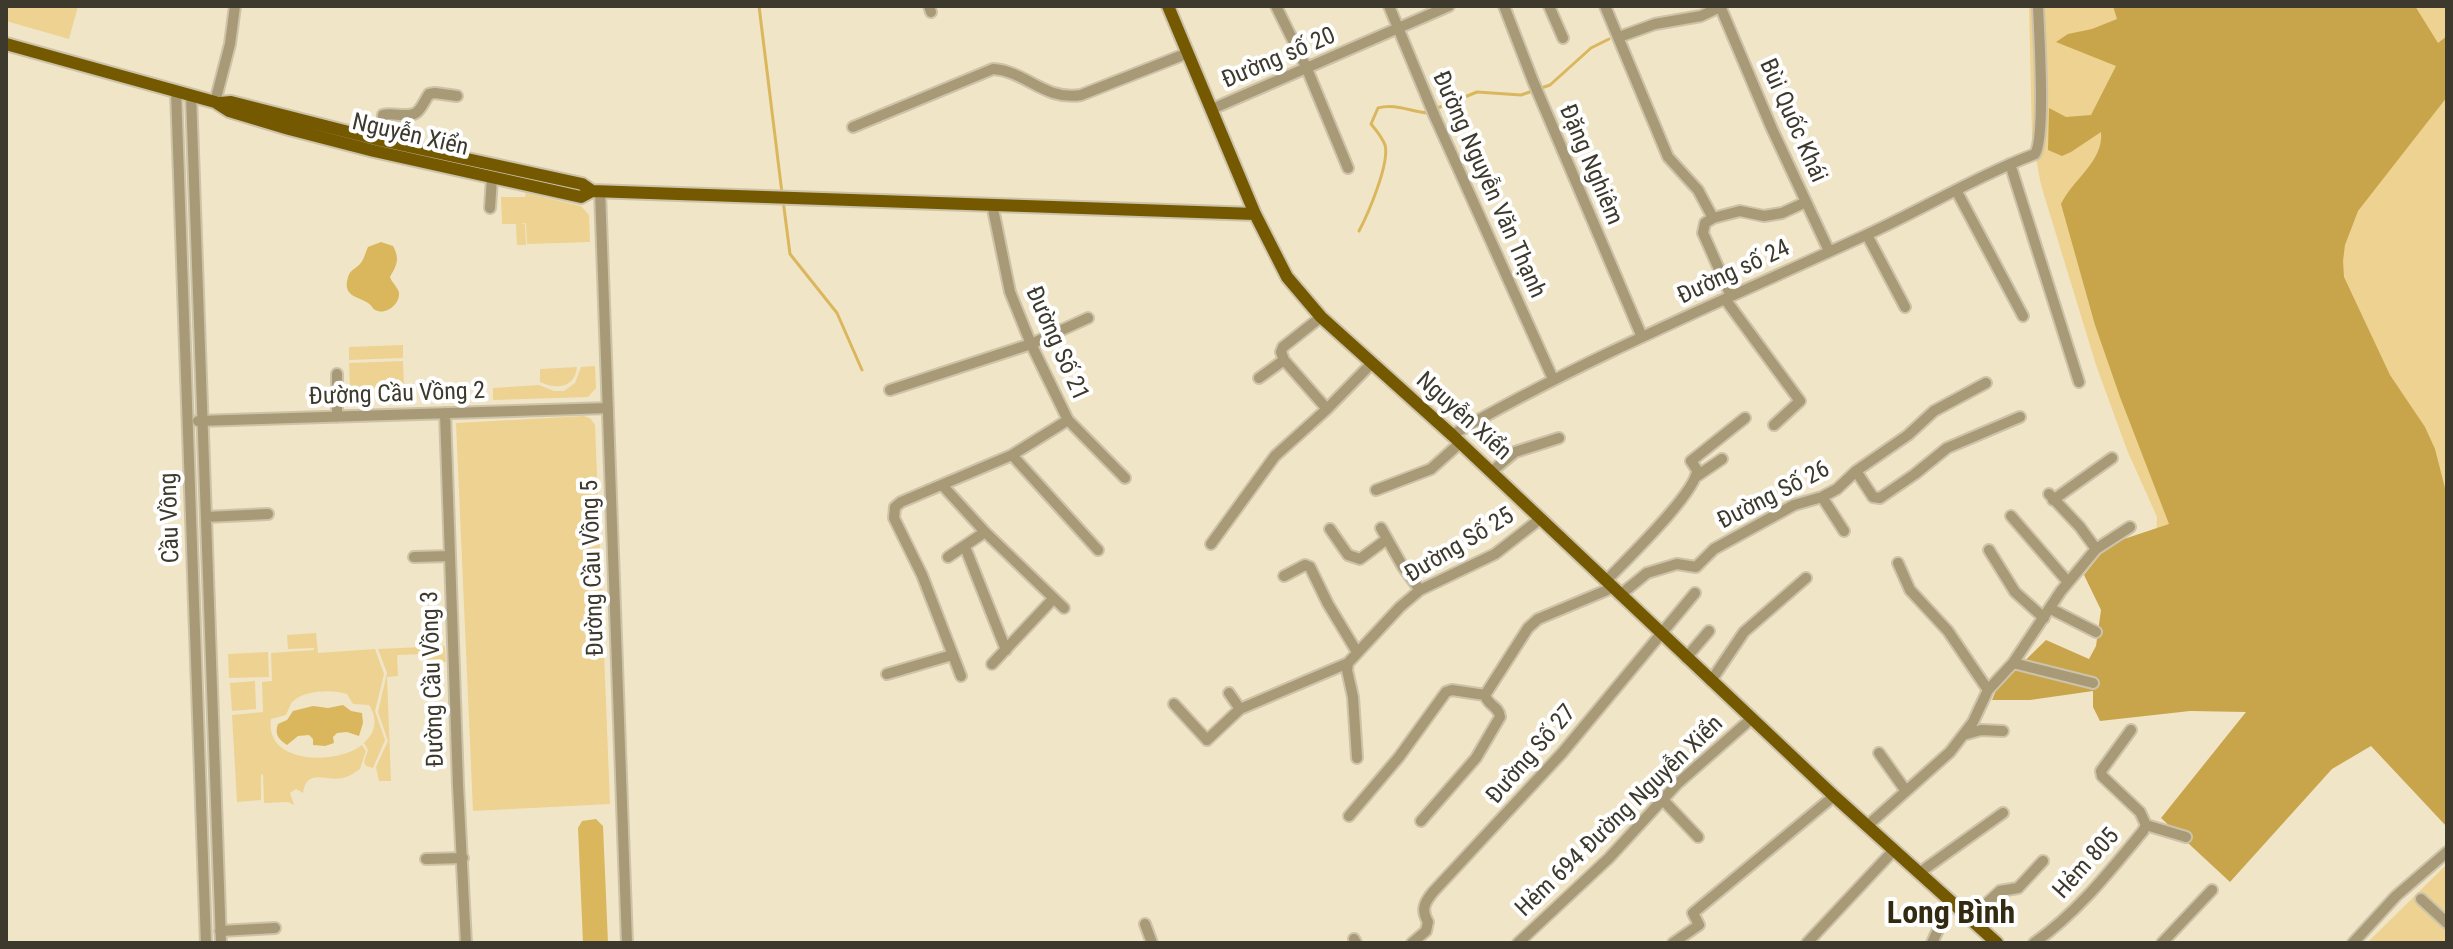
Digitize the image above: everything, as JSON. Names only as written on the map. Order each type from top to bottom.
[{"type":"main road","name":"Nguyễn Xiển","points":[[1168,6],[1255,214],[1287,277],[1321,317],[1456,439],[1834,796],[1997,943]]},
{"type":"main road","name":"Nguyễn Xiển","points":[[6,44],[218,102],[231,102],[380,140],[582,184],[596,191]]},
{"type":"main road","name":"Nguyễn Xiển","points":[[218,102],[229,111],[289,129],[581,197],[596,191],[992,204]]},
{"type":"main road","points":[[992,204],[1255,214]]},
{"type":"street","points":[[218,102],[235,6]]},
{"type":"street","points":[[1276,6],[1307,69],[1348,168]]},
{"type":"street","name":"Đường Nguyễn Văn Thạnh","points":[[1389,6],[1435,117],[1553,379]]},
{"type":"street","name":"Đường số 20","points":[[1212,109],[1449,6]]},
{"type":"street","name":"Đặng Nghiêm","points":[[1504,6],[1539,97],[1642,337]]},
{"type":"street","points":[[1549,6],[1563,38]]},
{"type":"street","points":[[1605,6],[1668,157],[1698,190],[1713,218]]},
{"type":"street","name":"Đường số 24","points":[[1376,490],[1431,469],[1456,439],[1553,379],[2035,154],[2039,147],[2041,123],[2038,6]]},
{"type":"street","points":[[1619,38],[1655,24],[1701,16],[1720,7]]},
{"type":"street","name":"Bùi Quốc Khái","points":[[1720,7],[1829,251]]},
{"type":"street","points":[[853,127],[993,69],[1005,70],[1038,89],[1069,97],[1188,53]]},
{"type":"street","name":"Cầu Vồng","points":[[176,91],[206,943]]},
{"type":"street","points":[[380,140],[383,115],[413,115],[420,110],[429,94],[457,96]]},
{"type":"street","name":"Cầu Vồng","points":[[191,95],[221,943]]},
{"type":"street","points":[[2010,164],[2079,382]]},
{"type":"street","points":[[490,208],[492,177]]},
{"type":"street","points":[[1956,190],[2023,316]]},
{"type":"street","name":"Đường Cầu Vồng 5","points":[[596,191],[608,408],[627,943]]},
{"type":"street","points":[[1774,425],[1800,401],[1728,298],[1703,233],[1705,223],[1713,218],[1740,211],[1764,216],[1782,213],[1806,202]]},
{"type":"street","name":"Đường Số 21","points":[[992,204],[1010,292],[1031,344],[1068,420],[1125,478]]},
{"type":"street","points":[[1867,235],[1905,307]]},
{"type":"street","points":[[1321,317],[1283,347],[1281,352],[1284,360],[1327,409]]},
{"type":"street","points":[[890,390],[1031,344],[1088,318]]},
{"type":"street","points":[[1259,378],[1284,360]]},
{"type":"street","points":[[1211,544],[1275,456],[1371,364]]},
{"type":"street","points":[[337,374],[337,417]]},
{"type":"street","points":[[1856,471],[1908,435],[1934,411],[1986,383]]},
{"type":"street","name":"Đường Cầu Vồng 2","points":[[188,422],[608,408]]},
{"type":"street","name":"Đường Cầu Vồng 3","points":[[445,413],[466,943]]},
{"type":"street","name":"Đường Số 26","points":[[1613,588],[1677,564],[1696,567],[1714,549],[1794,505],[1822,497],[1844,484],[1856,471],[1873,497],[1880,498],[1947,448],[2020,417]]},
{"type":"street","points":[[1697,476],[1691,461],[1745,418]]},
{"type":"street","points":[[961,676],[922,575],[894,518],[895,507],[1012,455],[1068,420]]},
{"type":"street","points":[[1491,472],[1515,452],[1559,438]]},
{"type":"street","points":[[1012,455],[1098,550]]},
{"type":"street","points":[[2096,549],[2051,497],[2112,458]]},
{"type":"street","points":[[1421,821],[1476,758],[1500,717],[1485,695],[1528,628],[1538,619],[1613,588],[1697,476],[1722,459]]},
{"type":"street","points":[[943,486],[985,532],[1064,608]]},
{"type":"street","points":[[1822,497],[1844,531]]},
{"type":"street","points":[[206,517],[268,514]]},
{"type":"street","points":[[2011,516],[2068,582]]},
{"type":"street","name":"Đường Số 25","points":[[1174,704],[1207,740],[1240,709],[1348,663],[1420,590],[1495,554],[1540,519]]},
{"type":"street","points":[[1867,826],[1950,752],[1973,722],[1988,690],[2013,663],[2068,582],[2096,549],[2130,527]]},
{"type":"street","points":[[1381,528],[1420,590]]},
{"type":"street","points":[[1330,529],[1348,555],[1360,559],[1387,539]]},
{"type":"street","points":[[948,557],[985,532]]},
{"type":"street","points":[[965,547],[1006,650]]},
{"type":"street","points":[[1989,550],[2015,592],[2044,618]]},
{"type":"street","points":[[414,557],[450,556]]},
{"type":"street","points":[[1898,563],[1910,590],[1948,631],[1988,690]]},
{"type":"street","points":[[1284,576],[1305,565],[1310,567],[1357,652]]},
{"type":"street","points":[[1711,681],[1744,632],[1806,578]]},
{"type":"street","name":"Đường Số 27","points":[[1412,943],[1426,931],[1428,922],[1423,908],[1433,892],[1562,753],[1695,593]]},
{"type":"street","points":[[992,664],[1053,599]]},
{"type":"street","points":[[2051,609],[2096,632]]},
{"type":"street","points":[[1686,658],[1709,631]]},
{"type":"street","points":[[887,674],[952,655]]},
{"type":"street","points":[[1348,663],[1357,758]]},
{"type":"street","points":[[2013,663],[2093,683]]},
{"type":"street","points":[[1349,816],[1399,757],[1446,692],[1452,690],[1485,695]]},
{"type":"street","points":[[1229,693],[1240,709]]},
{"type":"street","name":"Hẻm 694 Đường Nguyễn Xiển","points":[[1518,943],[1609,858],[1677,784],[1751,719]]},
{"type":"street","points":[[1963,735],[1981,730],[2003,731]]},
{"type":"street","name":"Hẻm 805","points":[[2034,943],[2075,910],[2146,825],[2140,812],[2102,776],[2101,771],[2131,730]]},
{"type":"street","points":[[1879,753],[1906,791]]},
{"type":"street","points":[[1673,943],[1699,925],[1693,913],[1834,796]]},
{"type":"street","points":[[1663,800],[1698,837]]},
{"type":"street","points":[[1919,873],[2003,813]]},
{"type":"street","points":[[2146,825],[2186,837]]},
{"type":"street","points":[[1807,943],[1894,850]]},
{"type":"street","points":[[2353,943],[2396,896],[2447,852]]},
{"type":"street","points":[[426,859],[463,858]]},
{"type":"street","points":[[1971,918],[2000,891],[2018,888],[2043,861]]},
{"type":"street","points":[[2162,943],[2212,890]]},
{"type":"street","points":[[2421,899],[2447,923]]},
{"type":"street","points":[[1932,943],[1951,901]]},
{"type":"street","points":[[1145,924],[1152,943]]},
{"type":"street","points":[[220,931],[275,928]]},
{"type":"shaded area","points":[[6,6],[78,6],[69,39],[6,21]]},
{"type":"shaded area","points":[[2029,6],[2447,6],[2447,742],[2156,547],[2157,517],[2127,450],[2096,365],[2041,185],[2032,137]]},
{"type":"shaded area","points":[[2113,6],[2415,6],[2438,43],[2447,36],[2447,97],[2358,211],[2345,245],[2343,261],[2344,277],[2390,375],[2425,427],[2435,449],[2447,496],[2447,827],[2371,746],[2332,769],[2230,882],[2161,818],[2246,712],[2190,711],[2100,721],[2093,707],[2093,691],[2030,700],[1992,700],[1997,688],[2046,640],[2089,659],[2096,646],[2101,610],[2084,575],[2103,551],[2124,539],[2169,524],[2095,325],[2061,204],[2098,152],[2101,132],[2062,156],[2048,150],[2049,108],[2066,117],[2091,115],[2116,66],[2056,42],[2068,34],[2117,19]]},
{"type":"shaded area","points":[[526,193],[581,206],[589,215],[590,242],[527,244],[526,223],[520,224],[525,224],[526,245],[517,245],[516,224],[502,224],[501,197],[525,197]]},
{"type":"shaded area","points":[[381,242],[393,246],[395,251],[397,262],[390,277],[399,293],[395,304],[382,311],[374,309],[347,289],[351,271],[361,262],[368,247]]},
{"type":"shaded area","points":[[403,345],[403,358],[349,360],[349,347]]},
{"type":"shaded area","points":[[403,361],[404,387],[350,389],[349,363]]},
{"type":"shaded area","points":[[595,366],[596,388],[588,397],[493,400],[493,388],[539,385],[564,391],[575,383],[581,367]]},
{"type":"shaded area","points":[[577,367],[569,383],[553,386],[540,382],[540,369]]},
{"type":"shaded area","points":[[584,416],[595,425],[610,804],[473,811],[456,423]]},
{"type":"shaded area","points":[[316,633],[318,653],[375,649],[384,674],[375,711],[385,740],[373,768],[364,762],[368,750],[364,743],[374,725],[374,715],[369,705],[353,704],[347,694],[341,692],[311,693],[292,702],[286,715],[271,719],[272,734],[279,745],[290,753],[321,758],[351,752],[362,745],[366,751],[360,769],[336,779],[318,777],[309,780],[303,793],[296,789],[290,793],[294,805],[288,802],[264,803],[261,774],[261,800],[237,802],[232,715],[263,712],[262,682],[272,681],[271,653],[314,650],[288,649],[287,635]]},
{"type":"shaded area","points":[[445,646],[446,662],[427,663],[426,654],[397,655],[398,676],[387,677],[391,781],[379,781],[376,767],[388,741],[378,712],[387,673],[378,649]]},
{"type":"shaded area","points":[[268,652],[269,677],[229,678],[228,654]]},
{"type":"shaded area","points":[[255,681],[256,709],[232,711],[230,683]]},
{"type":"shaded area","points":[[343,705],[351,711],[362,713],[359,736],[337,733],[333,737],[334,743],[325,746],[313,745],[309,735],[298,736],[287,745],[278,736],[278,724],[287,720],[293,711],[313,706],[328,708]]},
{"type":"shaded area","points":[[596,819],[603,826],[608,943],[583,943],[578,828],[582,821]]},
{"type":"shaded area","points":[[2447,864],[2447,943],[2367,943]]},
{"type":"waterway","points":[[759,6],[782,193]]},
{"type":"waterway","points":[[1435,109],[1477,92],[1521,95],[1550,85],[1591,48],[1609,39]]},
{"type":"waterway","points":[[1359,231],[1381,176],[1386,153],[1381,136],[1371,124],[1378,108],[1397,107],[1428,113]]},
{"type":"waterway","points":[[783,200],[790,254],[837,313],[862,370]]},
{"type":"district","name":"Long Bình","points":[[1951,915]]}]
